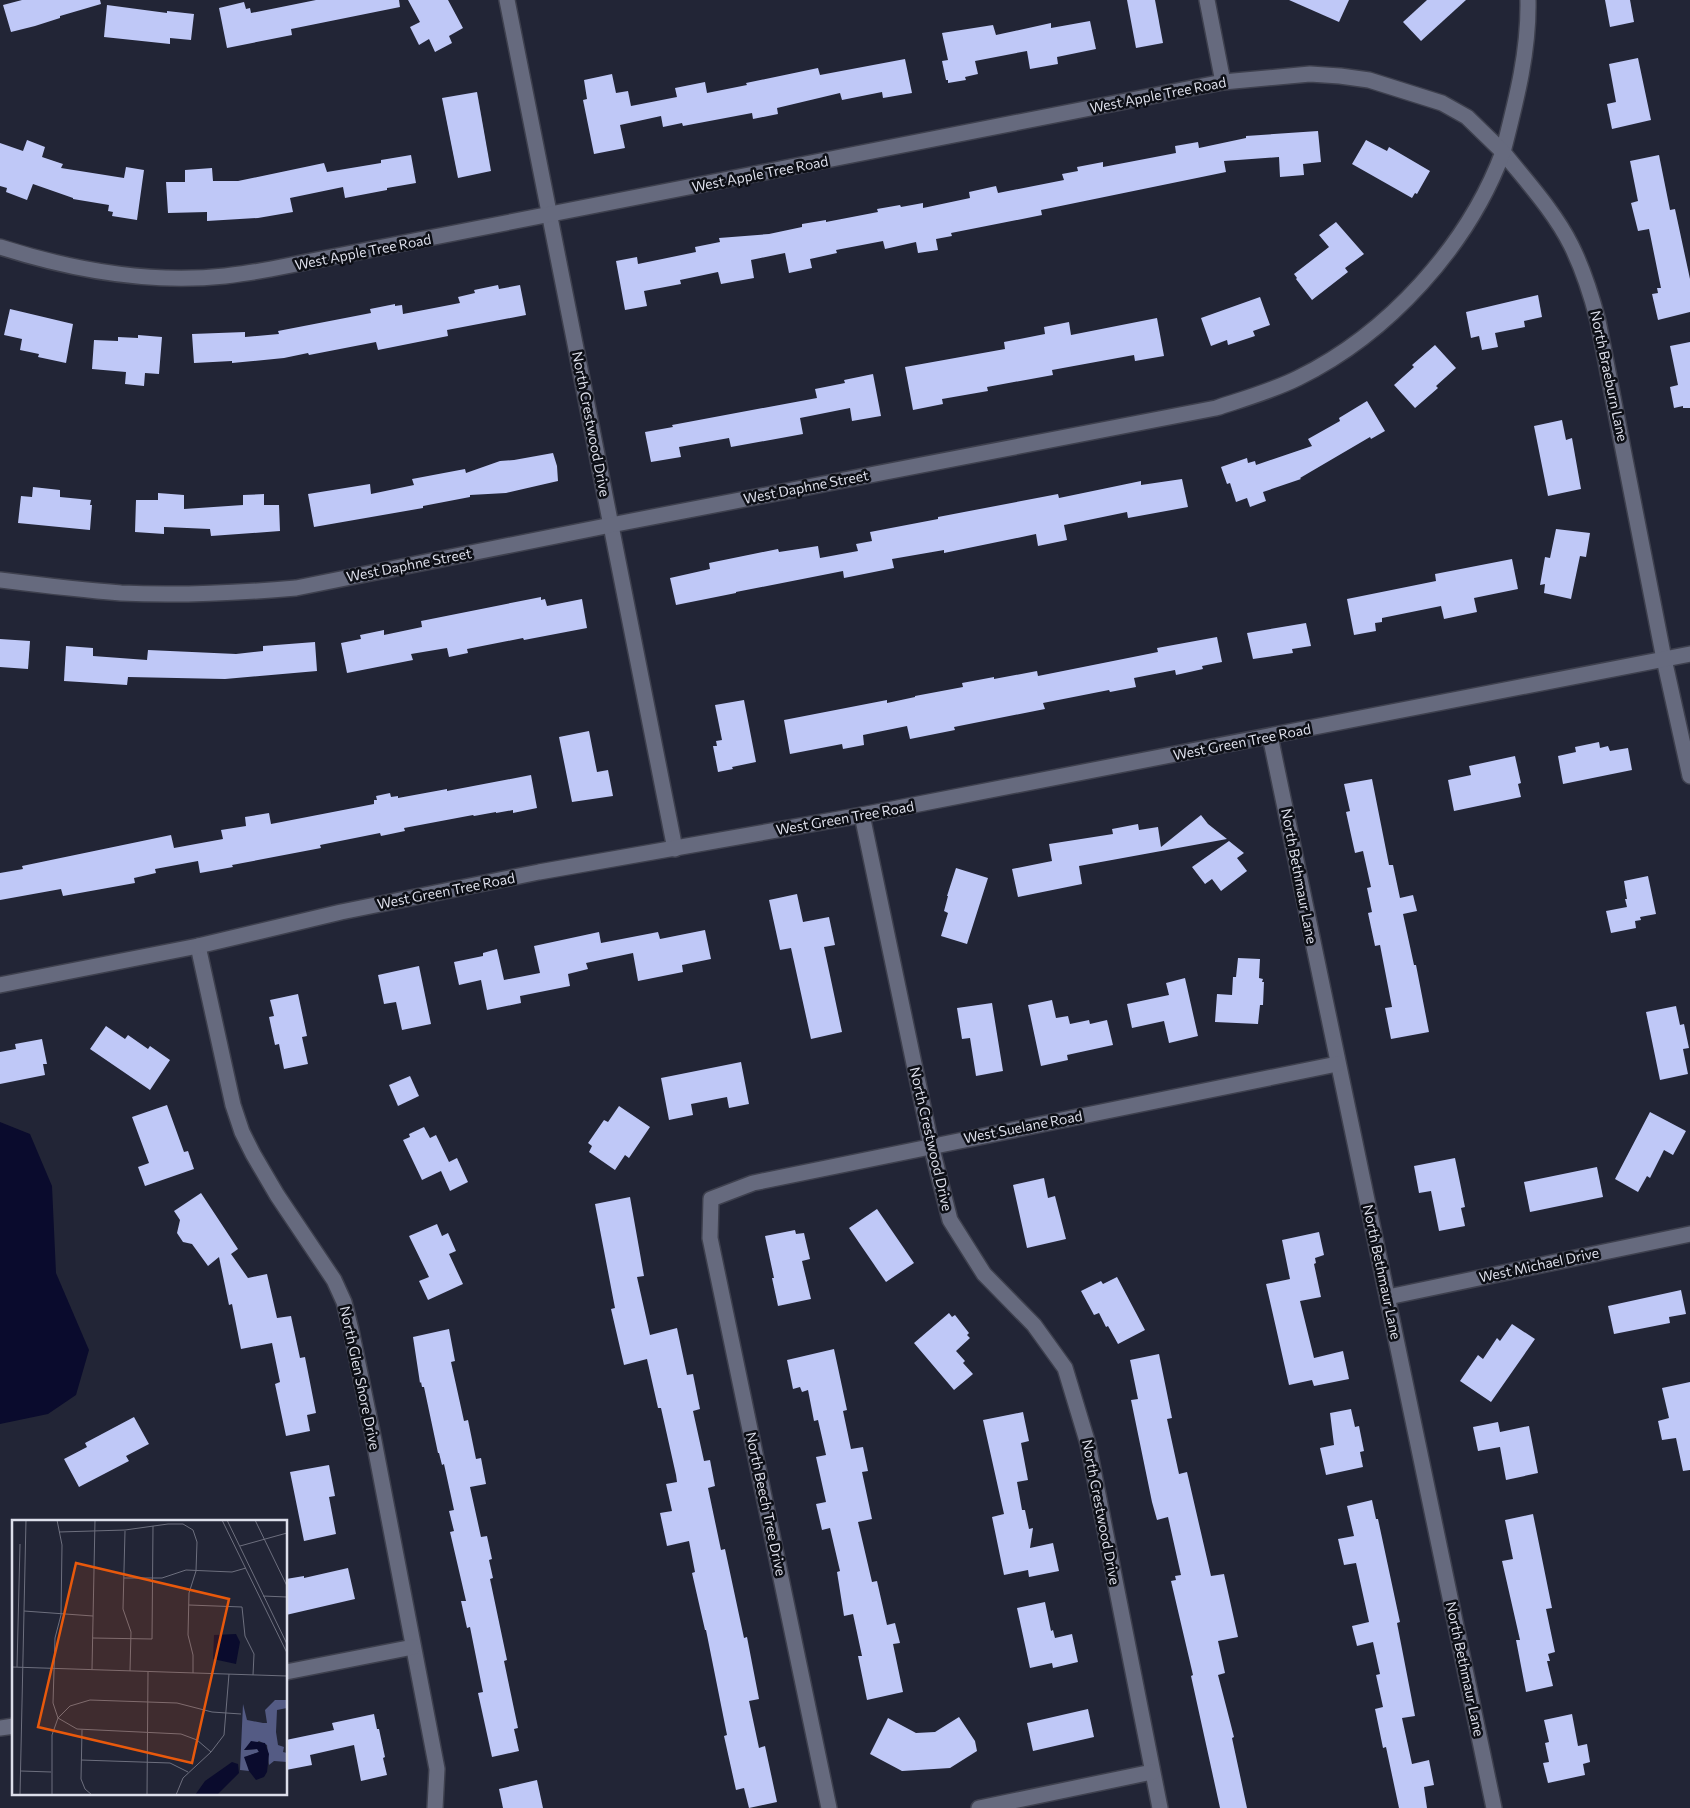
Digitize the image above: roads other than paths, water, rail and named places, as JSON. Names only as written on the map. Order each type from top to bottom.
[{"type":"street","name":"North Crestwood Drive","points":[[507,0],[548,216],[675,848]]},
{"type":"street","points":[[1206,0],[1223,82]]},
{"type":"street","points":[[1503,152],[1523,70],[1527,44],[1528,0]]},
{"type":"street","name":"West Apple Tree Road","points":[[0,247],[42,260],[87,270],[181,278],[224,276],[271,269],[548,216],[1223,82],[1310,74],[1369,80],[1442,103],[1467,117],[1503,152]]},
{"type":"street","name":"West Daphne Street","points":[[0,580],[122,593],[191,594],[257,592],[296,588],[1216,408],[1289,382],[1331,359],[1354,343],[1408,298],[1434,269],[1476,208],[1493,178],[1503,152]]},
{"type":"street","name":"North Braeburn Lane","points":[[1503,152],[1552,214],[1570,243],[1583,270],[1591,295],[1598,321],[1664,659],[1690,776]]},
{"type":"street","name":"West Green Tree Road","points":[[0,984],[198,946],[341,912],[539,872],[862,815],[1690,654]]},
{"type":"street","name":"North Bethmaur Lane","points":[[1270,736],[1337,1064],[1388,1297],[1494,1808]]},
{"type":"street","name":"North Crestwood Drive","points":[[862,815],[931,1146],[950,1220],[984,1274],[1034,1325],[1065,1368],[1088,1444],[1160,1808]]},
{"type":"street","name":"North Glen Shore Drive","points":[[198,946],[232,1105],[242,1132],[277,1195],[334,1280],[344,1302],[352,1330],[437,1770],[436,1808]]},
{"type":"street","name":"West Suelane Road","points":[[711,1199],[752,1183],[1337,1064]]},
{"type":"street","name":"North Beech Tree Drive","points":[[711,1199],[710,1238],[830,1808]]},
{"type":"street","name":"West Michael Drive","points":[[1388,1297],[1690,1234]]},
{"type":"street","points":[[288,1672],[413,1647]]},
{"type":"street","points":[[980,1808],[1152,1772]]}]
